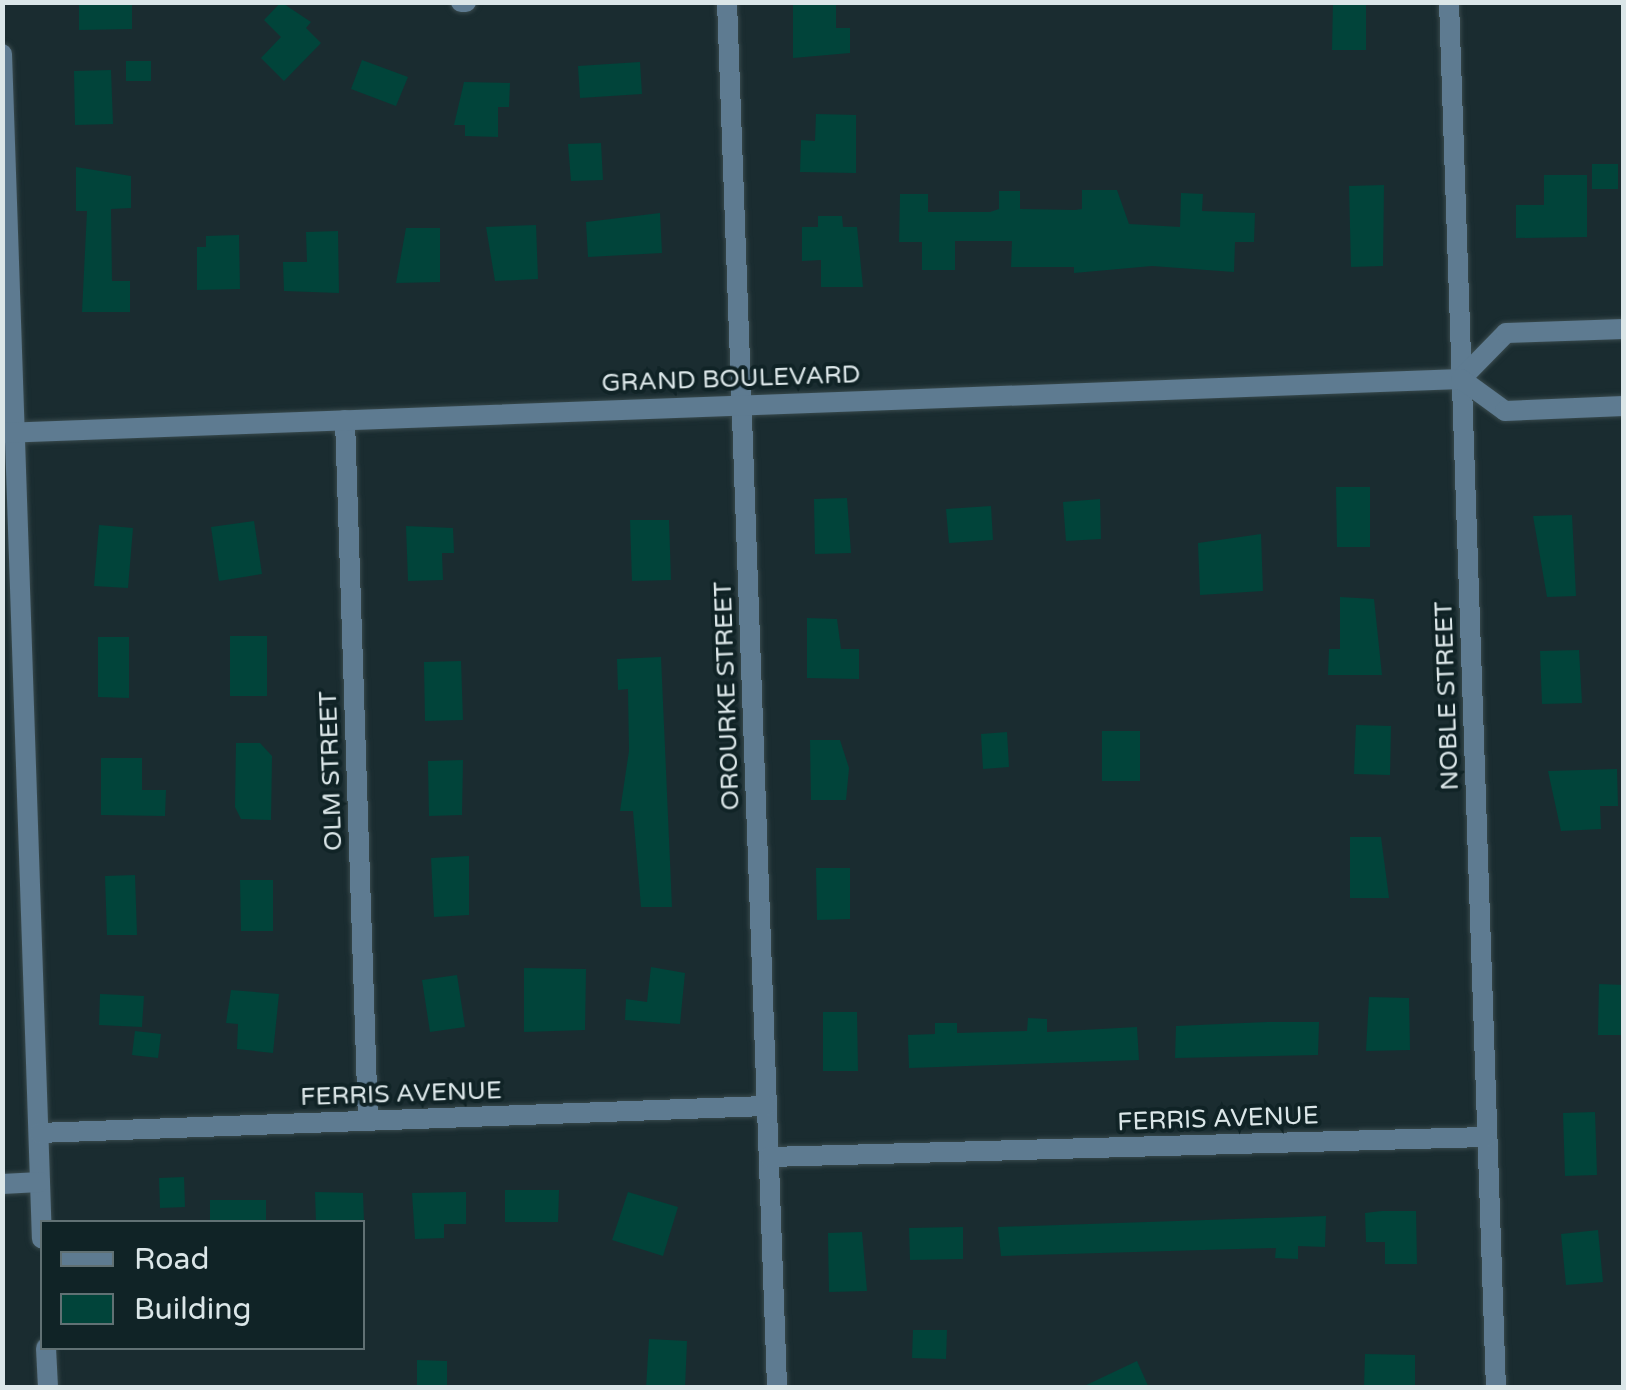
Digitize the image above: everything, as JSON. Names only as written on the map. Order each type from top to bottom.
[{"type":"street","name":"OROURKE STREET","points":[[726,2],[777,1388]]},
{"type":"street","name":"NOBLE STREET","points":[[1448,2],[1496,1388]]},
{"type":"street","points":[[2,54],[9,432],[41,1220]]},
{"type":"street","points":[[1624,330],[1506,334],[1461,379],[1505,410],[1624,406]]},
{"type":"street","name":"GRAND BOULEVARD","points":[[9,432],[1461,379]]},
{"type":"street","name":"OLM STREET","points":[[345,420],[368,1120]]},
{"type":"street","name":"FERRIS AVENUE","points":[[39,1133],[766,1106]]},
{"type":"street","name":"FERRIS AVENUE","points":[[769,1157],[1488,1137]]},
{"type":"street","points":[[2,1184],[40,1182]]},
{"type":"street","points":[[46,1350],[48,1388]]},
{"type":"building","points":[[79,2],[132,2],[132,29],[79,30]]},
{"type":"building","points":[[281,2],[311,22],[306,28],[321,43],[284,81],[261,58],[281,37],[264,20]]},
{"type":"building","points":[[793,2],[836,2],[836,28],[850,28],[850,53],[793,58]]},
{"type":"building","points":[[1333,2],[1366,2],[1366,50],[1332,50]]},
{"type":"building","points":[[362,60],[408,77],[396,106],[351,89]]},
{"type":"building","points":[[126,61],[151,61],[151,81],[126,81]]},
{"type":"building","points":[[640,62],[642,94],[580,98],[578,66]]},
{"type":"building","points":[[111,70],[113,124],[75,125],[74,71]]},
{"type":"building","points":[[464,82],[510,83],[509,107],[498,107],[498,137],[465,136],[465,125],[454,125]]},
{"type":"building","points":[[816,114],[856,115],[856,173],[800,172],[801,140],[815,141]]},
{"type":"building","points":[[601,143],[603,180],[571,181],[568,144]]},
{"type":"building","points":[[1592,164],[1618,164],[1618,189],[1592,189]]},
{"type":"building","points":[[76,167],[131,176],[131,208],[111,209],[112,281],[130,281],[130,312],[82,312],[87,211],[76,211]]},
{"type":"building","points":[[1544,175],[1587,175],[1587,237],[1516,238],[1516,205],[1544,205]]},
{"type":"building","points":[[1384,185],[1383,266],[1351,267],[1349,186]]},
{"type":"building","points":[[1082,190],[1117,190],[1129,224],[1180,227],[1181,193],[1203,194],[1202,211],[1255,213],[1254,242],[1235,242],[1234,272],[1152,266],[1074,273],[1074,267],[1011,267],[1012,241],[955,241],[955,270],[922,270],[922,242],[899,242],[900,194],[928,194],[928,212],[990,212],[999,209],[999,191],[1020,191],[1020,209],[1082,209]]},
{"type":"building","points":[[660,213],[662,253],[588,257],[586,222]]},
{"type":"building","points":[[818,216],[842,216],[843,227],[857,227],[863,287],[821,287],[821,260],[802,261],[802,227],[818,227]]},
{"type":"building","points":[[536,225],[538,279],[495,281],[486,227]]},
{"type":"building","points":[[406,228],[440,228],[440,282],[396,283]]},
{"type":"building","points":[[338,231],[339,293],[284,291],[283,262],[307,262],[306,232]]},
{"type":"building","points":[[239,235],[240,289],[197,290],[197,247],[206,247],[206,236]]},
{"type":"building","points":[[1336,487],[1370,487],[1370,547],[1337,547]]},
{"type":"building","points":[[847,498],[851,553],[815,554],[814,499]]},
{"type":"building","points":[[1100,499],[1101,539],[1066,541],[1063,502]]},
{"type":"building","points":[[991,506],[993,540],[949,543],[946,509]]},
{"type":"building","points":[[1572,515],[1576,596],[1547,597],[1533,516]]},
{"type":"building","points":[[630,520],[669,520],[671,580],[632,581]]},
{"type":"building","points":[[254,521],[262,574],[219,581],[211,527]]},
{"type":"building","points":[[99,525],[133,528],[128,588],[94,586]]},
{"type":"building","points":[[406,526],[453,528],[454,553],[442,553],[443,580],[408,581]]},
{"type":"building","points":[[1261,534],[1263,591],[1200,595],[1198,543]]},
{"type":"building","points":[[1340,597],[1374,599],[1382,675],[1328,675],[1329,649],[1340,649]]},
{"type":"building","points":[[807,618],[837,619],[841,649],[859,649],[859,679],[807,678]]},
{"type":"building","points":[[230,636],[267,636],[267,696],[230,696]]},
{"type":"building","points":[[98,637],[129,637],[129,698],[98,697]]},
{"type":"building","points":[[1579,650],[1582,703],[1542,704],[1540,651]]},
{"type":"building","points":[[661,657],[672,907],[641,907],[633,811],[620,811],[629,751],[628,689],[618,690],[617,659]]},
{"type":"building","points":[[461,661],[463,720],[425,721],[424,662]]},
{"type":"building","points":[[1356,725],[1391,726],[1390,775],[1354,774]]},
{"type":"building","points":[[1102,731],[1140,731],[1140,781],[1102,781]]},
{"type":"building","points":[[1007,732],[1009,767],[983,769],[981,734]]},
{"type":"building","points":[[810,740],[840,740],[849,768],[846,800],[811,800]]},
{"type":"building","points":[[236,743],[260,743],[272,756],[271,820],[241,819],[235,807]]},
{"type":"building","points":[[101,758],[142,758],[142,790],[166,790],[165,816],[101,815]]},
{"type":"building","points":[[463,760],[462,815],[429,816],[428,761]]},
{"type":"building","points":[[1617,769],[1618,806],[1600,806],[1601,829],[1561,831],[1548,771]]},
{"type":"building","points":[[1350,837],[1381,837],[1389,898],[1350,898]]},
{"type":"building","points":[[469,856],[469,915],[434,917],[431,858]]},
{"type":"building","points":[[816,868],[850,868],[850,919],[817,920]]},
{"type":"building","points":[[135,875],[137,935],[107,935],[105,876]]},
{"type":"building","points":[[240,880],[273,880],[273,931],[241,931]]},
{"type":"building","points":[[651,967],[685,973],[680,1024],[625,1020],[626,999],[647,1002]]},
{"type":"building","points":[[524,968],[586,969],[585,1030],[524,1032]]},
{"type":"building","points":[[457,975],[465,1027],[430,1032],[422,980]]},
{"type":"building","points":[[1599,984],[1624,985],[1624,1035],[1598,1035]]},
{"type":"building","points":[[231,990],[279,994],[273,1053],[237,1049],[238,1024],[226,1023]]},
{"type":"building","points":[[100,994],[144,996],[142,1027],[99,1025]]},
{"type":"building","points":[[1369,997],[1409,998],[1410,1050],[1366,1051]]},
{"type":"building","points":[[823,1012],[857,1012],[858,1071],[823,1071]]},
{"type":"building","points":[[1028,1018],[1047,1019],[1047,1032],[1137,1027],[1139,1060],[909,1068],[908,1035],[935,1034],[935,1023],[957,1023],[957,1033],[1027,1031]]},
{"type":"building","points":[[1319,1022],[1318,1055],[1175,1058],[1176,1026]]},
{"type":"building","points":[[135,1031],[161,1034],[158,1058],[132,1055]]},
{"type":"building","points":[[1595,1112],[1597,1175],[1565,1176],[1563,1113]]},
{"type":"building","points":[[184,1177],[185,1207],[160,1208],[159,1178]]},
{"type":"building","points":[[505,1190],[559,1190],[558,1222],[505,1222]]},
{"type":"building","points":[[315,1192],[363,1193],[364,1220],[316,1220]]},
{"type":"building","points":[[466,1192],[466,1224],[444,1224],[444,1238],[415,1239],[412,1193]]},
{"type":"building","points":[[628,1192],[678,1207],[663,1256],[612,1240]]},
{"type":"building","points":[[210,1200],[266,1200],[266,1220],[210,1220]]},
{"type":"building","points":[[1416,1211],[1417,1264],[1385,1264],[1385,1242],[1366,1242],[1365,1213]]},
{"type":"building","points":[[1326,1216],[1325,1247],[1298,1246],[1298,1259],[1275,1258],[1276,1248],[1001,1256],[998,1227]]},
{"type":"building","points":[[963,1227],[963,1259],[910,1260],[909,1228]]},
{"type":"building","points":[[1598,1230],[1603,1282],[1566,1285],[1561,1234]]},
{"type":"building","points":[[862,1232],[867,1291],[829,1292],[828,1233]]},
{"type":"building","points":[[913,1330],[947,1330],[946,1359],[912,1358]]},
{"type":"building","points":[[649,1339],[687,1341],[685,1388],[646,1388]]},
{"type":"building","points":[[1365,1354],[1415,1355],[1415,1388],[1364,1388]]},
{"type":"building","points":[[417,1360],[447,1361],[447,1388],[417,1388]]},
{"type":"building","points":[[1137,1361],[1149,1388],[1080,1388]]}]
